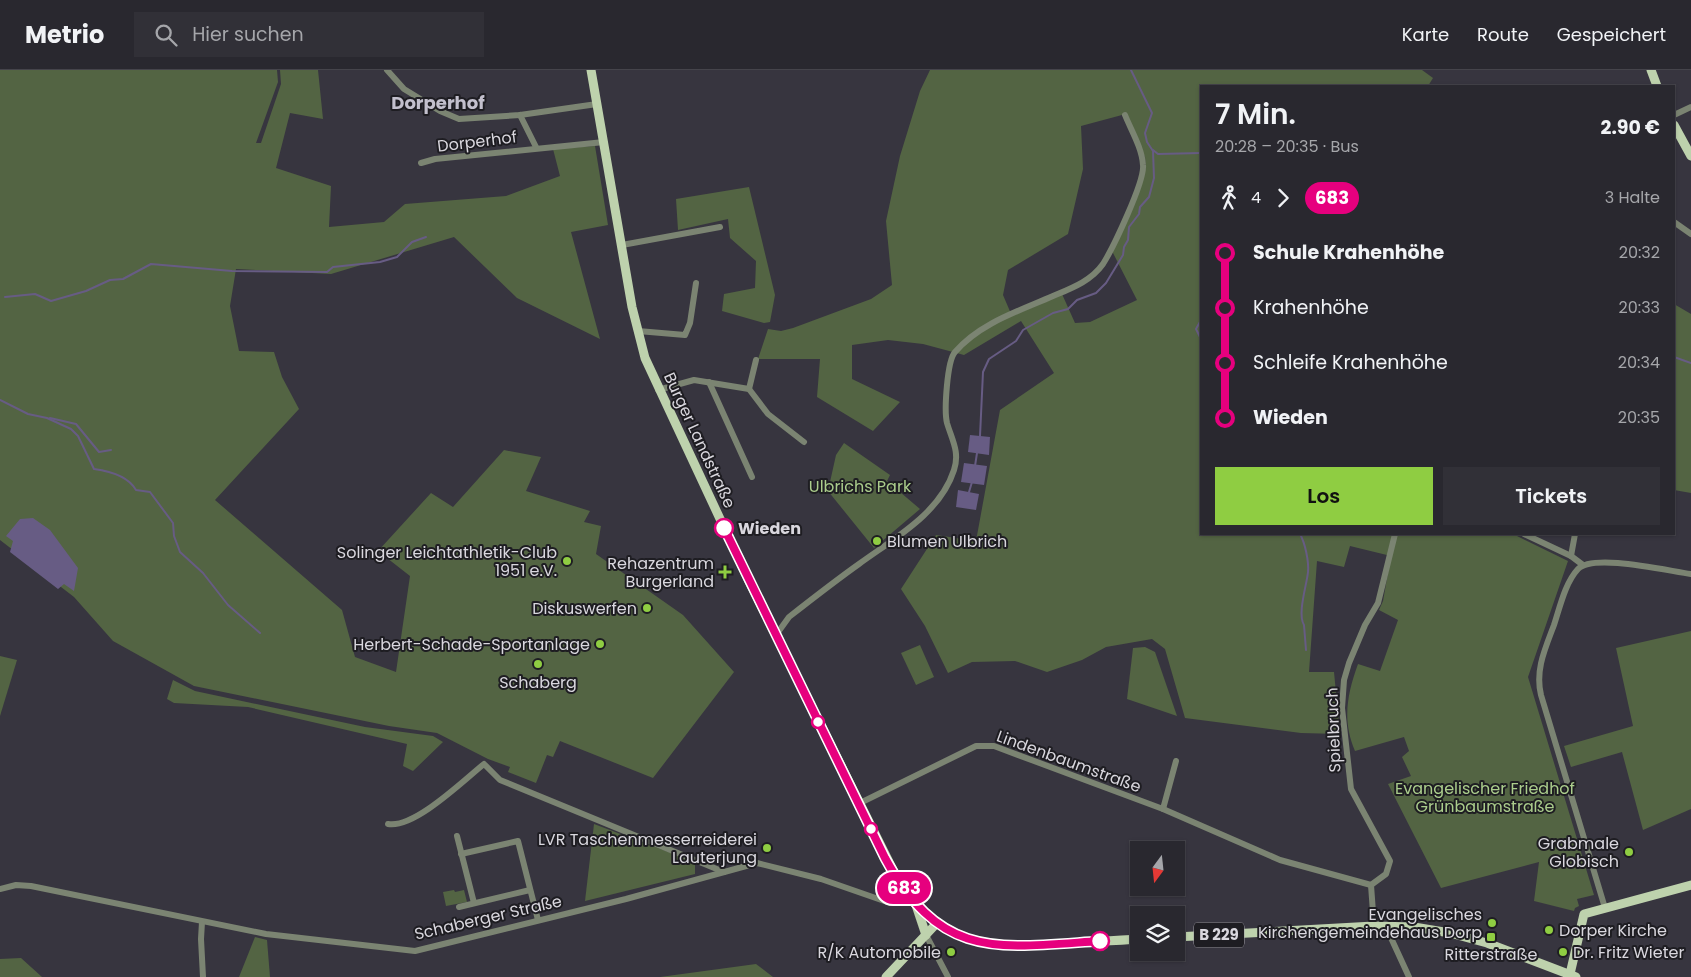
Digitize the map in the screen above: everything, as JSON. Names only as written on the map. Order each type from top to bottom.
[{"type":"main road","name":"Burger Landstraße","points":[[591,70],[638,331],[645,358],[658,390],[858,804],[891,868],[916,903],[937,923],[957,935],[1000,946],[1130,939]]},
{"type":"main road","points":[[1652,70],[1657,85]]},
{"type":"main road","points":[[1675,126],[1691,156]]},
{"type":"main road","points":[[1573,976],[1583,916],[1604,908],[1691,885]]},
{"type":"main road","name":"Burger Landstraße","points":[[916,903],[926,935]]},
{"type":"main road","points":[[886,977],[937,923]]},
{"type":"main road","name":"B 229","points":[[1185,936],[1374,926],[1424,928],[1452,933],[1503,948],[1559,973],[1573,976]]},
{"type":"street","name":"Dorperhof","points":[[387,70],[404,89],[455,118],[520,115],[597,104]]},
{"type":"street","points":[[1675,115],[1691,107]]},
{"type":"street","name":"Dorperhof","points":[[520,115],[536,147]]},
{"type":"street","points":[[776,634],[792,615],[909,529],[926,513],[947,486],[954,470],[957,454],[946,416],[947,388],[954,353],[975,333],[1000,319],[1082,283],[1097,272],[1103,264],[1144,170],[1142,158],[1125,115]]},
{"type":"street","name":"Dorperhof","points":[[421,163],[435,159],[536,147],[604,142]]},
{"type":"street","points":[[1675,223],[1691,234]]},
{"type":"street","points":[[622,245],[720,227]]},
{"type":"street","points":[[638,331],[685,335],[690,323],[696,284]]},
{"type":"street","points":[[749,389],[756,360]]},
{"type":"street","points":[[658,390],[687,381],[709,382],[749,389],[768,414],[804,442]]},
{"type":"street","points":[[709,382],[752,477]]},
{"type":"street","name":"Spielbruch","points":[[1371,885],[1386,874],[1390,861],[1351,790],[1342,713],[1343,689],[1354,649],[1380,598],[1395,535]]},
{"type":"street","points":[[1526,535],[1571,556],[1583,565]]},
{"type":"street","points":[[1571,556],[1575,535]]},
{"type":"street","points":[[1604,908],[1538,679],[1540,663],[1573,575],[1583,565],[1600,561],[1691,574]]},
{"type":"street","name":"Lindenbaumstraße","points":[[858,804],[982,745],[1001,748],[1163,809],[1280,860],[1371,885]]},
{"type":"street","points":[[1163,809],[1176,761]]},
{"type":"street","points":[[388,824],[398,824],[416,816],[484,764],[500,780],[724,872]]},
{"type":"street","points":[[457,836],[474,903]]},
{"type":"street","points":[[461,854],[518,841],[538,920]]},
{"type":"street","name":"Schaberger Straße","points":[[0,889],[16,885],[31,886],[266,934],[415,951],[762,863],[820,879],[890,903],[916,903]]},
{"type":"street","points":[[1371,885],[1374,926]]},
{"type":"street","points":[[459,907],[530,890]]},
{"type":"street","points":[[202,922],[203,977]]},
{"type":"street","points":[[1386,926],[1409,977]]},
{"type":"street","points":[[926,935],[948,977]]},
{"type":"green space","points":[[0,70],[277,70],[278,82],[256,143],[261,143],[281,84],[280,70],[318,70],[323,119],[290,113],[276,168],[331,186],[329,227],[384,222],[405,204],[506,196],[560,176],[553,149],[595,146],[608,225],[571,232],[600,339],[517,298],[454,237],[331,274],[236,269],[230,306],[239,351],[274,352],[282,377],[299,409],[215,500],[342,610],[355,657],[396,672],[410,576],[378,551],[431,493],[453,507],[504,450],[541,457],[526,491],[590,511],[584,522],[601,526],[596,554],[683,615],[734,672],[653,778],[560,741],[553,757],[547,755],[536,783],[508,772],[510,767],[488,759],[437,733],[389,726],[194,686],[113,641],[74,597],[0,540]]},
{"type":"green space","name":"Evangelischer Friedhof Grünbaumstraße","points":[[930,70],[1422,70],[1433,78],[1429,85],[1200,85],[1200,535],[1515,535],[1568,561],[1528,677],[1594,895],[1577,899],[1579,906],[1574,911],[1534,901],[1539,862],[1441,888],[1388,784],[1411,776],[1402,757],[1409,751],[1404,737],[1355,751],[1348,729],[1347,718],[1347,707],[1354,675],[1358,664],[1380,671],[1398,620],[1379,610],[1383,601],[1391,556],[1350,546],[1344,567],[1317,561],[1309,672],[1334,672],[1340,734],[1301,733],[1185,718],[1165,649],[1152,639],[1106,647],[1082,660],[1047,672],[1015,661],[972,662],[948,673],[925,626],[901,589],[936,535],[976,541],[1000,410],[1054,373],[1021,321],[964,355],[923,344],[888,340],[852,345],[852,379],[900,402],[873,431],[817,397],[820,359],[758,359],[768,329],[781,331],[793,328],[871,299],[892,285],[886,221],[900,156],[920,91]],"holes":[[[1122,115],[1145,157],[1146,168],[1112,251],[1137,300],[1090,322],[1075,323],[1062,294],[1012,316],[1003,295],[1008,270],[1068,234],[1083,169],[1081,126]]]},
{"type":"green space","points":[[749,187],[775,295],[770,322],[764,323],[722,311],[724,294],[755,288],[756,261],[730,238],[728,219],[678,230],[676,199]]},
{"type":"green space","points":[[1675,305],[1691,314],[1691,493],[1675,490]]},
{"type":"green space","name":"Ulbrichs Park","points":[[844,443],[890,475],[887,481],[920,509],[874,548],[828,491],[836,455]]},
{"type":"green space","points":[[1691,631],[1691,809],[1643,830],[1622,752],[1571,767],[1564,746],[1633,726],[1616,648]]},
{"type":"green space","points":[[920,645],[934,677],[916,685],[901,653]]},
{"type":"green space","points":[[1145,647],[1155,652],[1177,716],[1127,699],[1133,648]]},
{"type":"green space","points":[[0,656],[17,660],[0,716]]},
{"type":"green space","points":[[173,680],[195,691],[365,727],[433,736],[443,742],[413,771],[403,766],[407,744],[248,707],[174,703],[167,699]]},
{"type":"green space","points":[[594,824],[695,862],[695,874],[585,901]]},
{"type":"green space","points":[[454,890],[455,892],[464,890],[467,902],[446,906],[443,892]]},
{"type":"green space","points":[[255,937],[267,940],[270,977],[239,977]]},
{"type":"green space","points":[[21,958],[42,977],[0,977],[0,959]]},
{"type":"green space","points":[[756,964],[773,977],[660,977]]},
{"type":"shaded area","points":[[970,435],[990,437],[989,455],[968,452]]},
{"type":"shaded area","points":[[964,463],[987,466],[984,485],[961,482]]},
{"type":"shaded area","points":[[958,490],[979,494],[976,510],[956,507]]},
{"type":"shaded area","points":[[33,518],[50,530],[78,568],[74,591],[64,584],[58,589],[10,552],[13,541],[6,536],[20,519]]},
{"type":"waterway","points":[[980,436],[983,372],[989,359],[1016,341],[1023,330],[1053,313],[1068,309],[1077,300],[1096,293],[1106,283],[1123,255],[1124,247],[1128,240],[1129,227],[1139,214],[1140,207],[1149,197],[1154,178],[1153,151],[1147,142],[1145,133],[1152,113],[1131,70]]},
{"type":"waterway","points":[[1153,150],[1158,154],[1200,153]]},
{"type":"waterway","points":[[5,297],[35,294],[51,301],[86,291],[110,280],[123,279],[151,264],[232,271],[327,272],[333,267],[380,262],[397,257],[412,242],[426,237]]},
{"type":"waterway","points":[[1200,322],[1196,329],[1200,337]]},
{"type":"waterway","points":[[1675,357],[1691,363]]},
{"type":"waterway","points":[[0,400],[28,414],[47,418],[71,429],[78,436],[94,469],[112,473],[123,478],[133,485],[136,490],[150,492],[173,523],[174,536],[180,552],[203,573],[228,605],[260,633]]},
{"type":"waterway","points":[[50,418],[76,424],[99,452],[111,450]]},
{"type":"waterway","points":[[975,466],[977,453]]},
{"type":"waterway","points":[[969,492],[972,482]]},
{"type":"waterway","points":[[1300,535],[1304,542],[1308,568],[1302,614],[1306,650]]},
{"type":"bus line","name":"683","points":[[724,528],[885,858],[903,887],[916,903],[945,929],[988,945],[1012,946],[1100,941]]},
{"type":"place","name":"Wieden","points":[[724,528]]},
{"type":"place","name":"Blumen Ulbrich","points":[[877,541]]},
{"type":"place","name":"Solinger Leichtathletik-Club 1951 e.V.","points":[[567,561]]},
{"type":"place","name":"Rehazentrum Burgerland","points":[[725,572]]},
{"type":"place","name":"Diskuswerfen","points":[[647,608]]},
{"type":"place","name":"Herbert-Schade-Sportanlage","points":[[600,644]]},
{"type":"place","name":"Schaberg","points":[[538,664]]},
{"type":"place","name":"LVR Taschenmesserreiderei Lauterjung","points":[[767,848]]},
{"type":"place","name":"Grabmale Globisch","points":[[1629,852]]},
{"type":"place","name":"Evangelisches Kirchengemeindehaus Dorp","points":[[1492,923]]},
{"type":"place","name":"Dorper Kirche","points":[[1549,930]]},
{"type":"place","name":"Ritterstraße","points":[[1491,937]]},
{"type":"place","name":"R/K Automobile","points":[[951,952]]},
{"type":"place","name":"Dr. Fritz Wieter","points":[[1563,952]]},
{"type":"district","name":"Dorperhof","points":[[438,103]]}]
